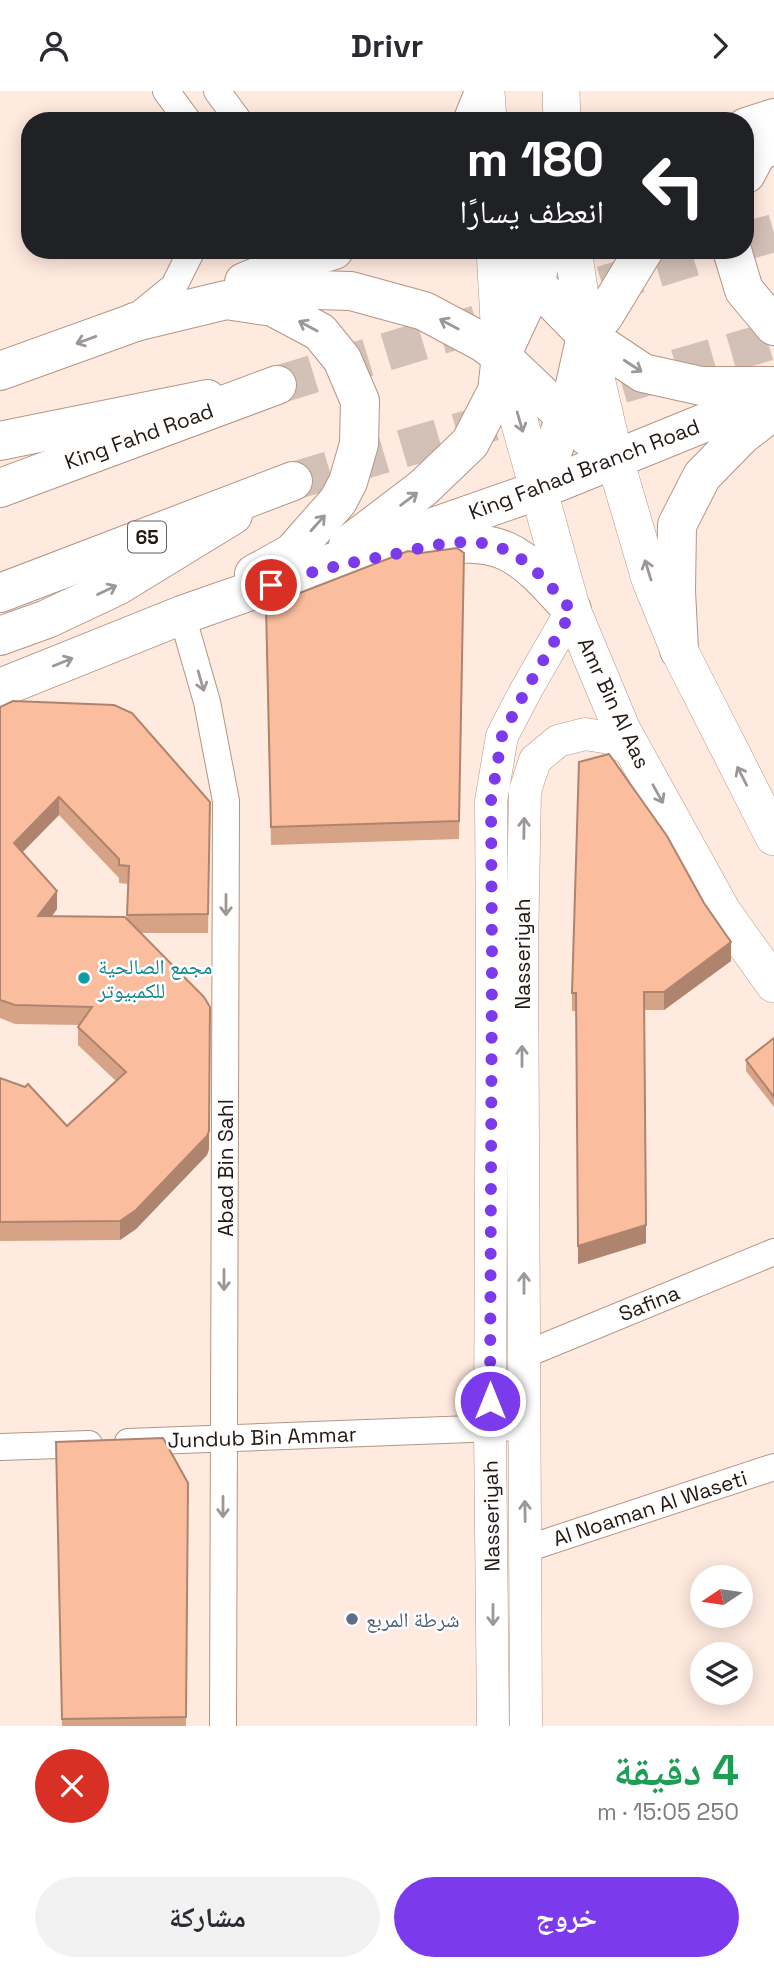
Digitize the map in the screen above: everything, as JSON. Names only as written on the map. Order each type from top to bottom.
[{"type":"main road","points":[[486,91],[487,112]]},
{"type":"main road","points":[[561,91],[562,112]]},
{"type":"main road","points":[[754,124],[774,118]]},
{"type":"main road","points":[[754,137],[774,128]]},
{"type":"main road","points":[[754,159],[757,153],[774,144]]},
{"type":"main road","points":[[0,371],[228,288],[293,259]]},
{"type":"main road","name":"Amr Bin Al Aas","points":[[495,259],[500,356],[572,611],[622,730],[722,911],[774,984]]},
{"type":"main road","points":[[574,259],[586,335],[615,460],[650,579],[678,650],[774,837]]},
{"type":"main road","points":[[540,490],[572,394],[586,335],[604,316],[639,259]]},
{"type":"main road","points":[[735,259],[744,290],[774,326]]},
{"type":"main road","points":[[316,570],[423,488],[471,443],[497,391],[500,356],[540,267]]},
{"type":"main road","points":[[540,267],[586,335],[643,373],[701,386],[774,386]]},
{"type":"main road","points":[[228,288],[351,291],[424,311],[484,343],[615,460]]},
{"type":"main road","points":[[131,324],[226,300],[273,307],[320,332],[342,359],[360,401],[359,444],[348,482],[338,501],[292,553],[182,615]]},
{"type":"main road","name":"King Fahd Road","points":[[0,442],[277,385],[0,488]]},
{"type":"main road","name":"King Fahad Branch Road","points":[[0,688],[182,615],[540,490],[736,410],[774,398]]},
{"type":"main road","points":[[678,650],[677,525],[702,476],[741,436],[774,410]]},
{"type":"main road","name":"65","points":[[0,593],[293,481],[117,586],[47,619],[0,636]]},
{"type":"main road","points":[[316,570],[463,542],[498,547],[535,569],[572,611]]},
{"type":"street","points":[[166,91],[181,112]]},
{"type":"street","points":[[470,112],[478,91]]},
{"type":"street","points":[[217,92],[232,112]]},
{"type":"street","points":[[131,324],[174,286],[188,259]]},
{"type":"street","name":"Nasseriyah","points":[[493,1726],[490,1429],[491,801],[502,736],[572,611]]},
{"type":"street","name":"Abad Bin Sahl","points":[[182,615],[207,702],[226,801],[223,1726]]},
{"type":"street","name":"Nasseriyah","points":[[527,1726],[522,948],[525,791],[535,760],[558,741],[585,734],[610,738],[636,754]]},
{"type":"street","name":"Safina","points":[[524,1355],[774,1252]]},
{"type":"street","name":"Jundub Bin Ammar","points":[[0,1447],[524,1427]]},
{"type":"street","name":"Al Noaman Al Waseti","points":[[526,1549],[774,1467]]},
{"type":"building","points":[[457,548],[464,553],[459,821],[271,827],[266,606],[408,551],[421,553]]},
{"type":"building","name":"مجمع الصالحية للكمبيوتر","points":[[13,701],[114,705],[132,713],[210,802],[208,914],[127,915],[129,866],[119,865],[119,859],[59,797],[14,843],[57,891],[38,916],[125,917],[204,997],[210,1007],[207,1136],[136,1210],[120,1221],[0,1222],[0,1078],[25,1087],[28,1084],[67,1126],[126,1072],[78,1027],[92,1007],[15,1005],[0,1000],[0,707]]},
{"type":"building","points":[[609,754],[667,836],[704,903],[731,942],[664,992],[644,992],[646,1225],[578,1246],[576,993],[572,993],[579,762]]},
{"type":"building","points":[[774,1038],[774,1097],[746,1060]]},
{"type":"building","points":[[163,1438],[188,1483],[186,1717],[62,1719],[56,1442]]},
{"type":"tunnel","points":[[754,239],[774,233]]},
{"type":"tunnel","points":[[548,302],[687,259]]},
{"type":"tunnel","points":[[277,385],[484,322]]},
{"type":"tunnel","points":[[567,400],[774,340]]},
{"type":"tunnel","points":[[293,481],[503,419]]},
{"type":"place","name":"مجمع الصالحية للكمبيوتر","points":[[84,978]]},
{"type":"place","name":"شرطة المربع","points":[[352,1619]]},
{"type":"route","points":[[271,585],[316,570],[463,542],[498,547],[513,554],[535,569],[572,611],[502,736],[491,801],[490,1401]]}]
